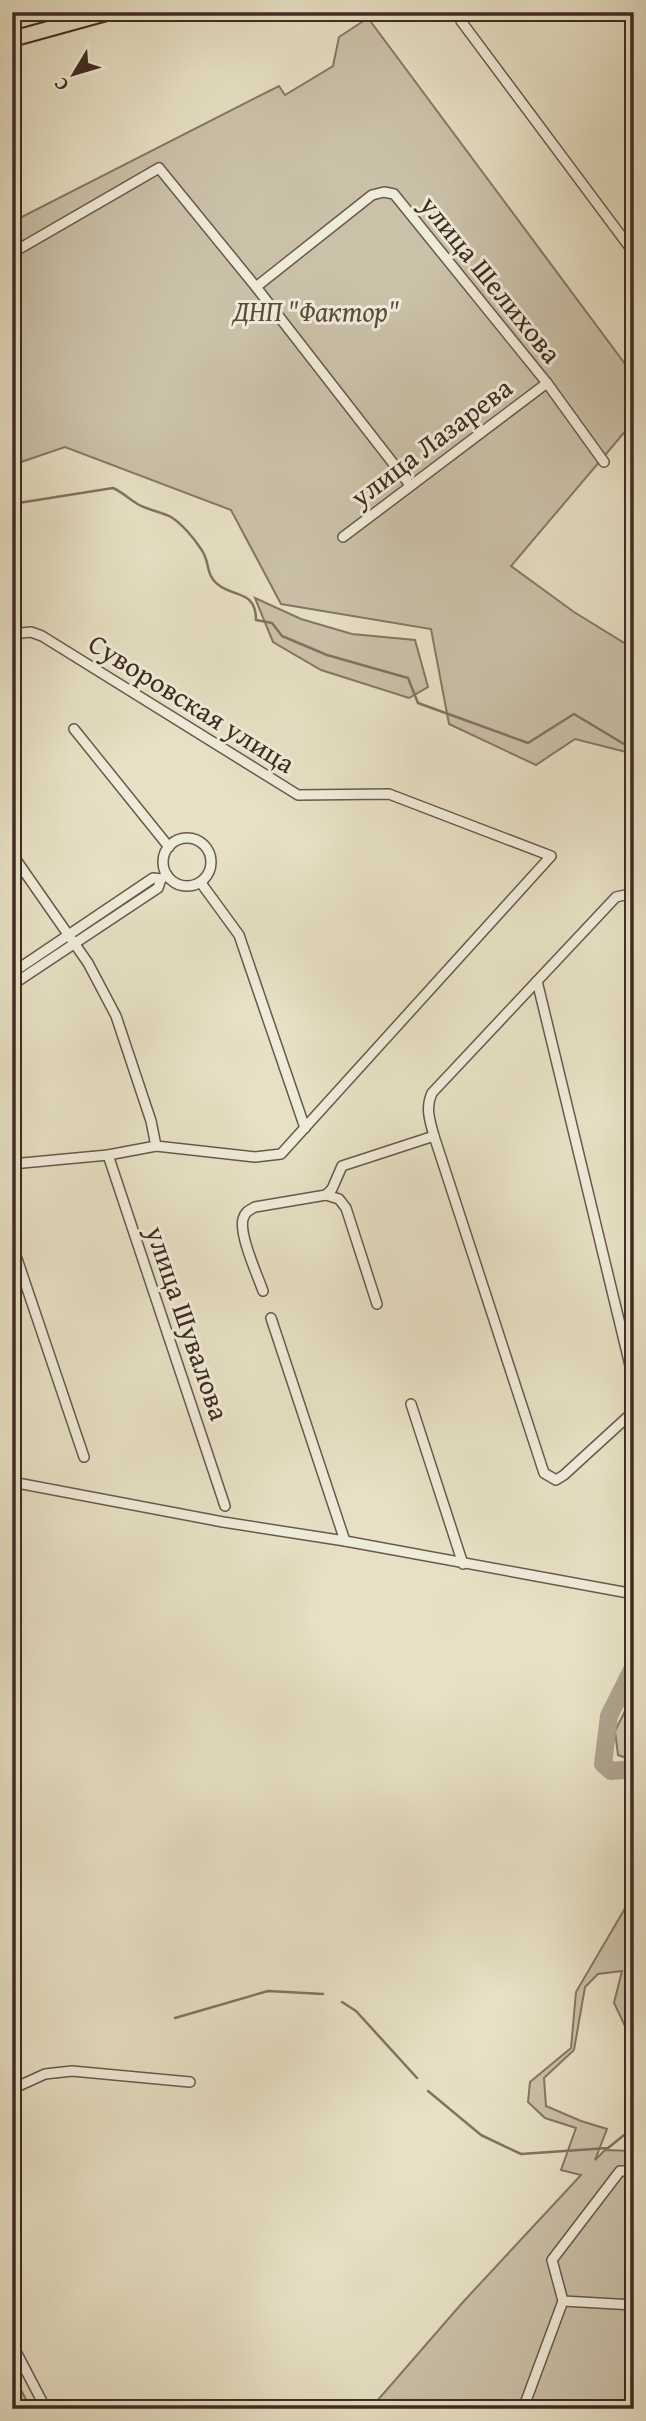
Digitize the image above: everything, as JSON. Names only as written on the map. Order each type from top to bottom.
[{"type":"main road","points":[[12,40],[110,12]]},
{"type":"street","points":[[461,12],[461,22],[634,253]]},
{"type":"street","points":[[629,12],[634,18]]},
{"type":"street","points":[[12,253],[159,168],[256,287],[410,485]]},
{"type":"street","name":"улица Шелихова","points":[[256,287],[372,195],[384,191],[394,194],[547,383],[604,462]]},
{"type":"street","name":"улица Лазарева","points":[[343,537],[547,383]]},
{"type":"street","name":"Суворовская улица","points":[[12,634],[31,632],[43,636],[298,795],[389,794],[551,856],[305,1128]]},
{"type":"street","points":[[74,729],[169,847]]},
{"type":"street","points":[[12,972],[153,878],[164,877],[182,886],[201,883],[209,873],[212,861],[208,849],[199,841],[188,838],[178,840],[169,847],[164,856],[164,877],[158,888],[12,985]]},
{"type":"street","points":[[12,855],[88,963],[116,1016],[151,1121],[156,1146]]},
{"type":"street","points":[[12,1164],[108,1155],[156,1146],[255,1157],[281,1154],[305,1128],[239,935],[201,883]]},
{"type":"street","points":[[634,893],[615,897],[432,1093],[428,1102],[434,1136],[544,1473],[556,1480],[564,1475],[634,1411]]},
{"type":"street","points":[[537,981],[634,1382]]},
{"type":"street","points":[[326,1195],[332,1189],[342,1166],[434,1136]]},
{"type":"street","name":"улица Шувалова","points":[[108,1155],[225,1506]]},
{"type":"street","points":[[336,1176],[377,1304]]},
{"type":"street","points":[[263,1291],[243,1231],[243,1219],[247,1211],[255,1207],[326,1195],[339,1199],[346,1208]]},
{"type":"street","points":[[12,1244],[84,1457]]},
{"type":"street","points":[[271,1318],[345,1541]]},
{"type":"street","points":[[411,1404],[463,1564]]},
{"type":"street","points":[[12,1482],[634,1594]]},
{"type":"street","points":[[12,2089],[45,2074],[72,2071],[190,2082]]},
{"type":"street","points":[[523,2409],[563,2301],[552,2260],[621,2171],[634,2171]]},
{"type":"street","points":[[563,2301],[634,2305]]},
{"type":"street","points":[[12,2344],[46,2409]]},
{"type":"green space","name":"ДНП \"Фактор\"","points":[[368,18],[634,376],[634,421],[511,566],[574,612],[634,649],[634,754],[575,739],[536,765],[449,724],[431,629],[281,604],[231,510],[65,447],[12,465],[12,217],[18,219],[279,86],[285,95],[333,66],[339,37]]},
{"type":"green space","points":[[255,598],[301,619],[352,634],[415,640],[428,687],[409,698],[321,670],[273,642]]},
{"type":"green space","points":[[634,1693],[634,1761],[618,1755],[615,1731]]},
{"type":"green space","points":[[634,1889],[634,2045],[614,2003],[622,1971],[598,1974],[585,1987],[574,2050],[544,2078],[546,2106],[607,2129],[595,2160],[605,2150],[632,2151],[630,2116],[634,2103],[634,2409],[370,2409],[463,2302],[581,2175],[561,2170],[576,2128],[545,2118],[528,2102],[530,2082],[571,2048],[576,1992]]},
{"type":"green space","points":[[12,2373],[31,2409],[12,2409]]},
{"type":"waterway","points":[[12,504],[113,488],[140,505],[167,515],[179,523],[204,554],[215,582],[249,599],[256,620],[272,623],[282,636],[327,655],[408,678],[418,703],[528,743],[574,714],[634,750]]},
{"type":"waterway","points":[[634,1666],[609,1716],[603,1764],[611,1771],[634,1769]]},
{"type":"waterway","points":[[175,2018],[268,1991],[323,1994]]},
{"type":"waterway","points":[[342,2002],[356,2011],[417,2078]]},
{"type":"waterway","points":[[428,2091],[481,2135],[521,2154],[608,2148],[634,2127]]}]
